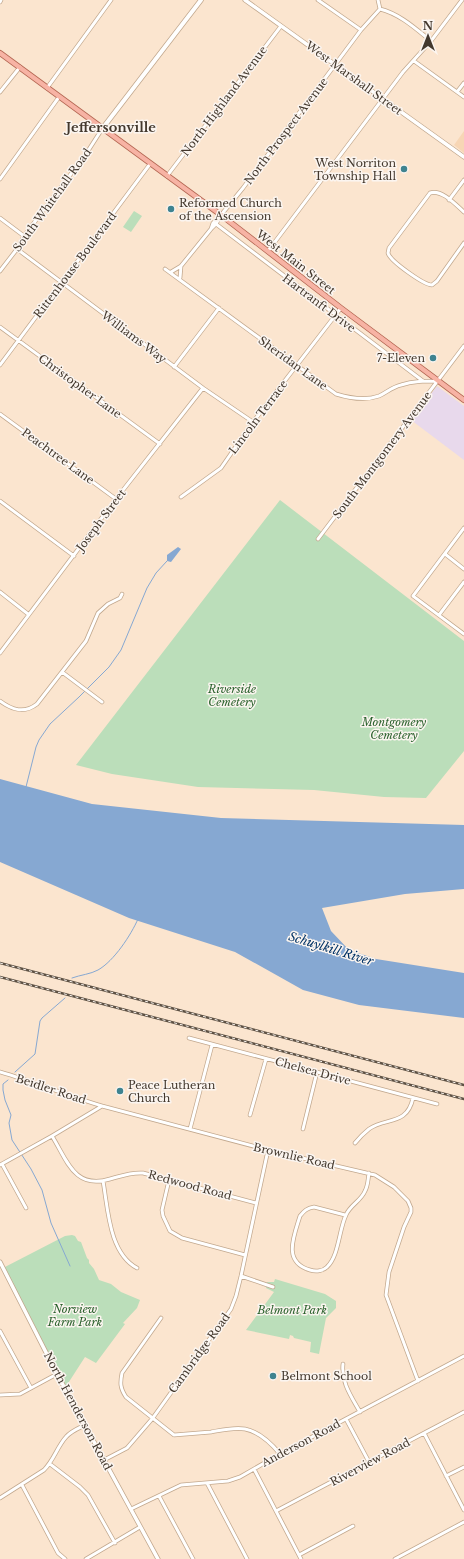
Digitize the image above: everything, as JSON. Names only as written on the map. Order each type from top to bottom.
[{"type":"main road","points":[[102,129],[201,0]]},
{"type":"main road","name":"West Main Street","points":[[0,53],[221,215],[341,308],[464,400]]},
{"type":"street","points":[[47,88],[111,0]]},
{"type":"street","name":"West Marshall Street","points":[[245,0],[464,157]]},
{"type":"street","points":[[318,0],[361,30]]},
{"type":"street","points":[[378,0],[380,9],[390,12],[405,21],[431,41]]},
{"type":"street","points":[[268,251],[403,72],[431,41],[461,2],[455,0]]},
{"type":"street","name":"North Prospect Avenue","points":[[221,215],[337,65],[361,30],[380,9]]},
{"type":"street","name":"North Highland Avenue","points":[[167,176],[281,26]]},
{"type":"street","points":[[414,61],[464,97]]},
{"type":"street","points":[[0,92],[20,67]]},
{"type":"street","points":[[457,92],[464,83]]},
{"type":"street","points":[[0,179],[59,97]]},
{"type":"street","name":"South Whitehall Road","points":[[0,271],[17,249],[24,236],[86,154],[102,129]]},
{"type":"street","name":"Rittenhouse Boulevard","points":[[0,365],[150,164]]},
{"type":"street","points":[[449,200],[464,180]]},
{"type":"street","points":[[464,212],[437,192],[427,195],[389,248],[388,256],[425,284],[432,285],[464,243]]},
{"type":"street","points":[[171,272],[181,266],[216,224],[221,215]]},
{"type":"street","points":[[211,229],[212,223],[221,215]]},
{"type":"street","points":[[0,218],[24,236]]},
{"type":"street","name":"Hartranft Drive","points":[[216,224],[423,381]]},
{"type":"street","name":"Williams Way","points":[[17,249],[174,367],[253,422]]},
{"type":"street","points":[[180,278],[181,266]]},
{"type":"street","name":"Sheridan Lane","points":[[166,269],[336,394],[353,398],[371,398],[380,396],[393,387],[400,385],[423,381],[438,381]]},
{"type":"street","points":[[174,367],[219,308]]},
{"type":"street","name":"Lincoln Terrace","points":[[181,497],[221,468],[253,422],[341,308]]},
{"type":"street","name":"Christopher Lane","points":[[0,327],[160,444]]},
{"type":"street","name":"South Montgomery Avenue","points":[[318,540],[464,346]]},
{"type":"street","name":"Joseph Street","points":[[0,653],[116,499],[203,388]]},
{"type":"street","name":"Peachtree Lane","points":[[0,414],[116,499]]},
{"type":"street","points":[[0,501],[74,556]]},
{"type":"street","points":[[464,528],[413,596],[464,634]]},
{"type":"street","points":[[445,554],[464,569]]},
{"type":"street","points":[[439,615],[464,582]]},
{"type":"street","points":[[0,592],[28,614]]},
{"type":"street","points":[[0,701],[12,709],[21,710],[29,709],[40,702],[86,641],[98,613],[108,604],[120,598],[122,594]]},
{"type":"street","points":[[62,672],[102,702]]},
{"type":"street","name":"Chelsea Drive","points":[[189,1038],[437,1104]]},
{"type":"street","points":[[190,1129],[212,1045]]},
{"type":"street","points":[[250,1115],[266,1059]]},
{"type":"street","name":"Beidler Road","points":[[0,1072],[39,1084],[68,1096],[102,1106]]},
{"type":"street","points":[[303,1129],[317,1072]]},
{"type":"street","points":[[355,1143],[369,1129],[395,1120],[406,1113],[413,1098]]},
{"type":"street","points":[[26,1208],[1,1164],[102,1106]]},
{"type":"street","name":"Brownlie Road","points":[[102,1106],[268,1150],[369,1173],[389,1182],[408,1201],[411,1212],[402,1234],[390,1272],[386,1295],[418,1381]]},
{"type":"street","name":"Redwood Road","points":[[52,1136],[73,1172],[89,1180],[103,1181],[135,1172],[143,1172],[256,1203]]},
{"type":"street","name":"Cambridge Road","points":[[104,1460],[127,1448],[152,1419],[231,1309],[241,1276],[268,1150]]},
{"type":"street","points":[[345,1216],[314,1207],[302,1212],[292,1249],[294,1258],[298,1265],[313,1271],[320,1271],[328,1266],[333,1258],[345,1216],[350,1207],[365,1193],[369,1173]]},
{"type":"street","points":[[169,1180],[162,1210],[165,1222],[170,1230],[182,1238],[245,1255]]},
{"type":"street","points":[[103,1181],[110,1227],[113,1236],[129,1264],[137,1268]]},
{"type":"street","name":"North Henderson Road","points":[[0,1262],[57,1374],[158,1559]]},
{"type":"street","points":[[241,1276],[273,1287]]},
{"type":"street","points":[[161,1318],[122,1373],[120,1382],[126,1397],[174,1435],[246,1429],[261,1436],[272,1444],[280,1454]]},
{"type":"street","points":[[0,1331],[31,1388]]},
{"type":"street","name":"Anderson Road","points":[[131,1510],[181,1485],[228,1481],[240,1477],[280,1454],[464,1356]]},
{"type":"street","points":[[343,1364],[342,1373],[344,1383],[360,1412]]},
{"type":"street","points":[[0,1395],[20,1394],[57,1374]]},
{"type":"street","name":"Riverview Road","points":[[276,1511],[464,1412]]},
{"type":"street","points":[[346,1419],[369,1462]]},
{"type":"street","points":[[0,1498],[44,1470],[50,1464],[65,1438],[74,1430],[85,1425]]},
{"type":"street","points":[[424,1433],[464,1510]]},
{"type":"street","points":[[50,1464],[88,1495],[115,1543]]},
{"type":"street","points":[[446,1476],[464,1467]]},
{"type":"street","points":[[254,1469],[301,1559]]},
{"type":"street","points":[[207,1482],[247,1559]]},
{"type":"street","points":[[22,1485],[58,1553],[65,1559]]},
{"type":"street","points":[[159,1496],[193,1559]]},
{"type":"street","points":[[394,1559],[464,1522]]},
{"type":"street","points":[[299,1555],[353,1526]]},
{"type":"street","points":[[86,1559],[140,1527]]},
{"type":"shaded area","points":[[464,131],[464,153],[454,145]]},
{"type":"shaded area","points":[[437,386],[464,406],[464,460],[411,420]]},
{"type":"green space","points":[[134,211],[142,216],[131,232],[123,227]]},
{"type":"green space","name":"Riverside Cemetery","points":[[280,500],[464,641],[464,751],[426,798],[384,797],[314,790],[198,787],[112,774],[76,765]]},
{"type":"green space","name":"Norview Farm Park","points":[[72,1235],[81,1242],[89,1263],[94,1269],[99,1280],[111,1284],[121,1292],[140,1300],[137,1308],[123,1323],[125,1324],[96,1363],[85,1357],[65,1388],[3,1268],[65,1236]]},
{"type":"green space","name":"Belmont Park","points":[[275,1279],[325,1294],[336,1301],[336,1308],[326,1318],[319,1354],[310,1352],[311,1342],[294,1338],[290,1335],[289,1339],[246,1330],[274,1292],[266,1288],[267,1282],[274,1282]]},
{"type":"water","points":[[178,547],[181,549],[171,562],[167,561],[167,555]]},
{"type":"water","name":"Schuylkill River","points":[[0,779],[92,804],[221,818],[464,825],[464,889],[405,894],[322,908],[331,931],[349,950],[376,959],[464,973],[464,1018],[359,1005],[303,990],[235,952],[129,918],[0,862]]},
{"type":"waterway","points":[[26,787],[39,740],[50,724],[109,667],[121,650],[147,588],[156,573],[167,561]]},
{"type":"waterway","points":[[72,978],[98,970],[104,966],[116,954],[138,919]]},
{"type":"waterway","points":[[15,1072],[35,1054],[40,1021],[42,1018],[65,998]]},
{"type":"waterway","points":[[8,1080],[3,1084],[3,1090],[11,1115],[9,1123],[12,1140],[31,1169],[42,1190],[51,1223],[70,1266]]},
{"type":"railway","points":[[0,963],[464,1085]]},
{"type":"railway","points":[[0,977],[464,1099]]},
{"type":"place","name":"West Norriton Township Hall","points":[[404,169]]},
{"type":"place","name":"Reformed Church of the Ascension","points":[[171,209]]},
{"type":"place","name":"7-Eleven","points":[[433,358]]},
{"type":"place","name":"Peace Lutheran Church","points":[[120,1091]]},
{"type":"place","name":"Belmont School","points":[[273,1376]]},
{"type":"district","name":"Jeffersonville","points":[[111,127]]},
{"type":"park label","name":"Montgomery Cemetery","points":[[394,728]]}]
